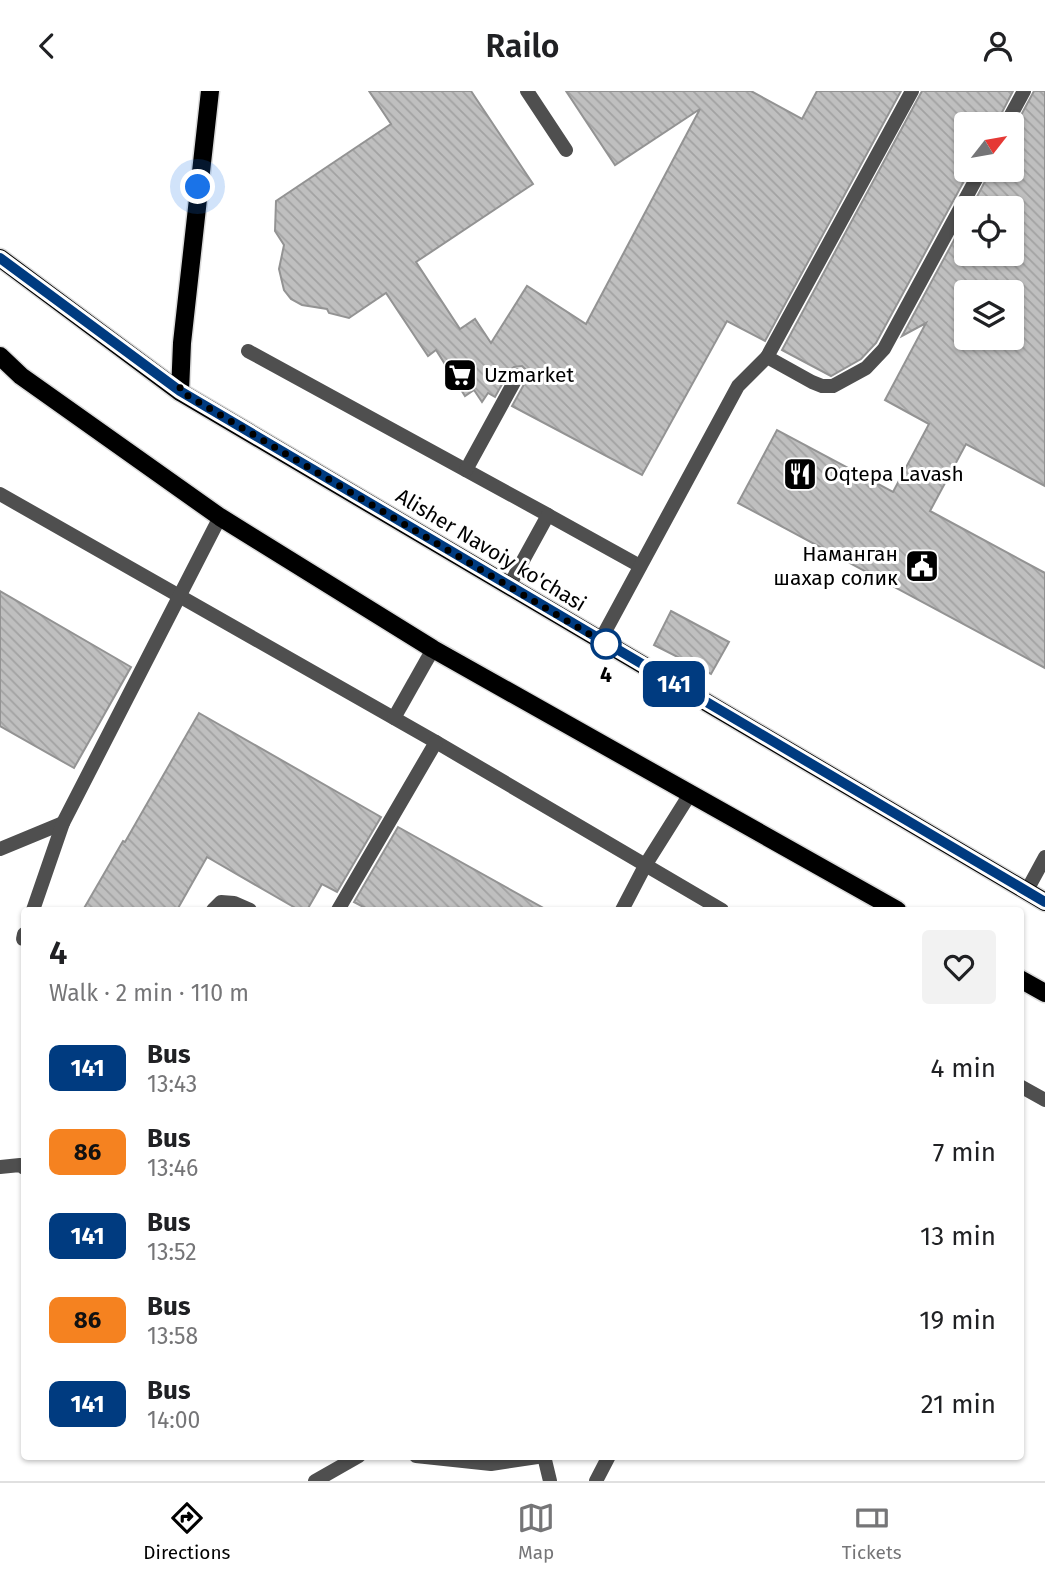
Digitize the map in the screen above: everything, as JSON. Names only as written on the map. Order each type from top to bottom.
[{"type":"main road","points":[[180,391],[181,343],[210,91]]},
{"type":"main road","name":"Alisher Navoiy ko'chasi","points":[[0,258],[180,391],[1045,902]]},
{"type":"main road","points":[[0,356],[22,376],[220,517],[433,649],[892,907]]},
{"type":"main road","points":[[1024,981],[1045,993]]},
{"type":"street","points":[[527,91],[566,150]]},
{"type":"street","points":[[600,641],[738,386],[767,357],[912,91]]},
{"type":"street","points":[[1013,112],[1024,91]]},
{"type":"street","points":[[767,357],[822,386],[833,386],[844,381],[876,359],[974,182]]},
{"type":"street","points":[[248,351],[640,566]]},
{"type":"street","points":[[466,470],[517,375]]},
{"type":"street","points":[[0,494],[179,598],[436,741],[717,907]]},
{"type":"street","points":[[509,586],[548,515]]},
{"type":"street","points":[[34,907],[63,823],[220,517]]},
{"type":"street","points":[[394,718],[433,649]]},
{"type":"street","points":[[340,907],[436,741]]},
{"type":"street","points":[[624,907],[646,864],[690,794]]},
{"type":"street","points":[[0,849],[63,823]]},
{"type":"street","points":[[1026,892],[1045,857]]},
{"type":"street","points":[[216,907],[221,902],[243,907]]},
{"type":"street","points":[[1024,1088],[1045,1100]]},
{"type":"street","points":[[0,1167],[21,1166]]},
{"type":"street","points":[[316,1481],[352,1460]]},
{"type":"street","points":[[454,1460],[491,1464],[518,1460]]},
{"type":"street","points":[[545,1460],[550,1481]]},
{"type":"street","points":[[596,1481],[607,1460]]},
{"type":"building","points":[[369,91],[471,91],[533,184],[416,262],[460,329],[475,319],[491,343],[527,286],[586,324],[700,109],[615,165],[566,91],[751,91],[802,119],[817,91],[901,91],[765,341],[727,321],[642,475],[512,406],[527,379],[527,371],[522,366],[510,370],[495,397],[488,393],[482,402],[474,390],[465,396],[436,350],[428,356],[386,293],[349,318],[329,313],[327,309],[302,305],[291,299],[284,290],[279,269],[284,245],[275,231],[276,201],[391,124]]},
{"type":"building","points":[[922,91],[1013,91],[1002,112],[954,112],[954,182],[963,182],[876,343],[861,359],[831,376],[782,350]]},
{"type":"building","points":[[1034,91],[1045,91],[1045,486],[966,444],[930,511],[1045,573],[1045,668],[738,503],[777,430],[893,492],[929,424],[885,400],[926,323],[902,336],[954,240],[954,266],[1024,266],[1024,196],[977,196],[985,182],[1024,182],[1023,112]]},
{"type":"building","points":[[0,591],[131,667],[74,768],[0,726]]},
{"type":"building","points":[[671,611],[729,642],[711,674],[654,645]]},
{"type":"building","points":[[199,713],[381,817],[337,892],[322,884],[309,907],[294,907],[207,857],[179,907],[85,907],[123,841],[125,842]]},
{"type":"building","points":[[398,827],[542,907],[363,907],[354,902]]},
{"type":"bus line","name":"141","points":[[0,258],[180,391],[1045,902]]},
{"type":"place","name":"Uzmarket","points":[[460,375]]},
{"type":"place","name":"Oqtepa Lavash","points":[[800,474]]},
{"type":"place","name":"Наманган шахар солик","points":[[922,566]]},
{"type":"place","name":"4","points":[[606,644]]},
{"type":"route","points":[[198,187],[181,343],[180,391],[606,644]]}]
